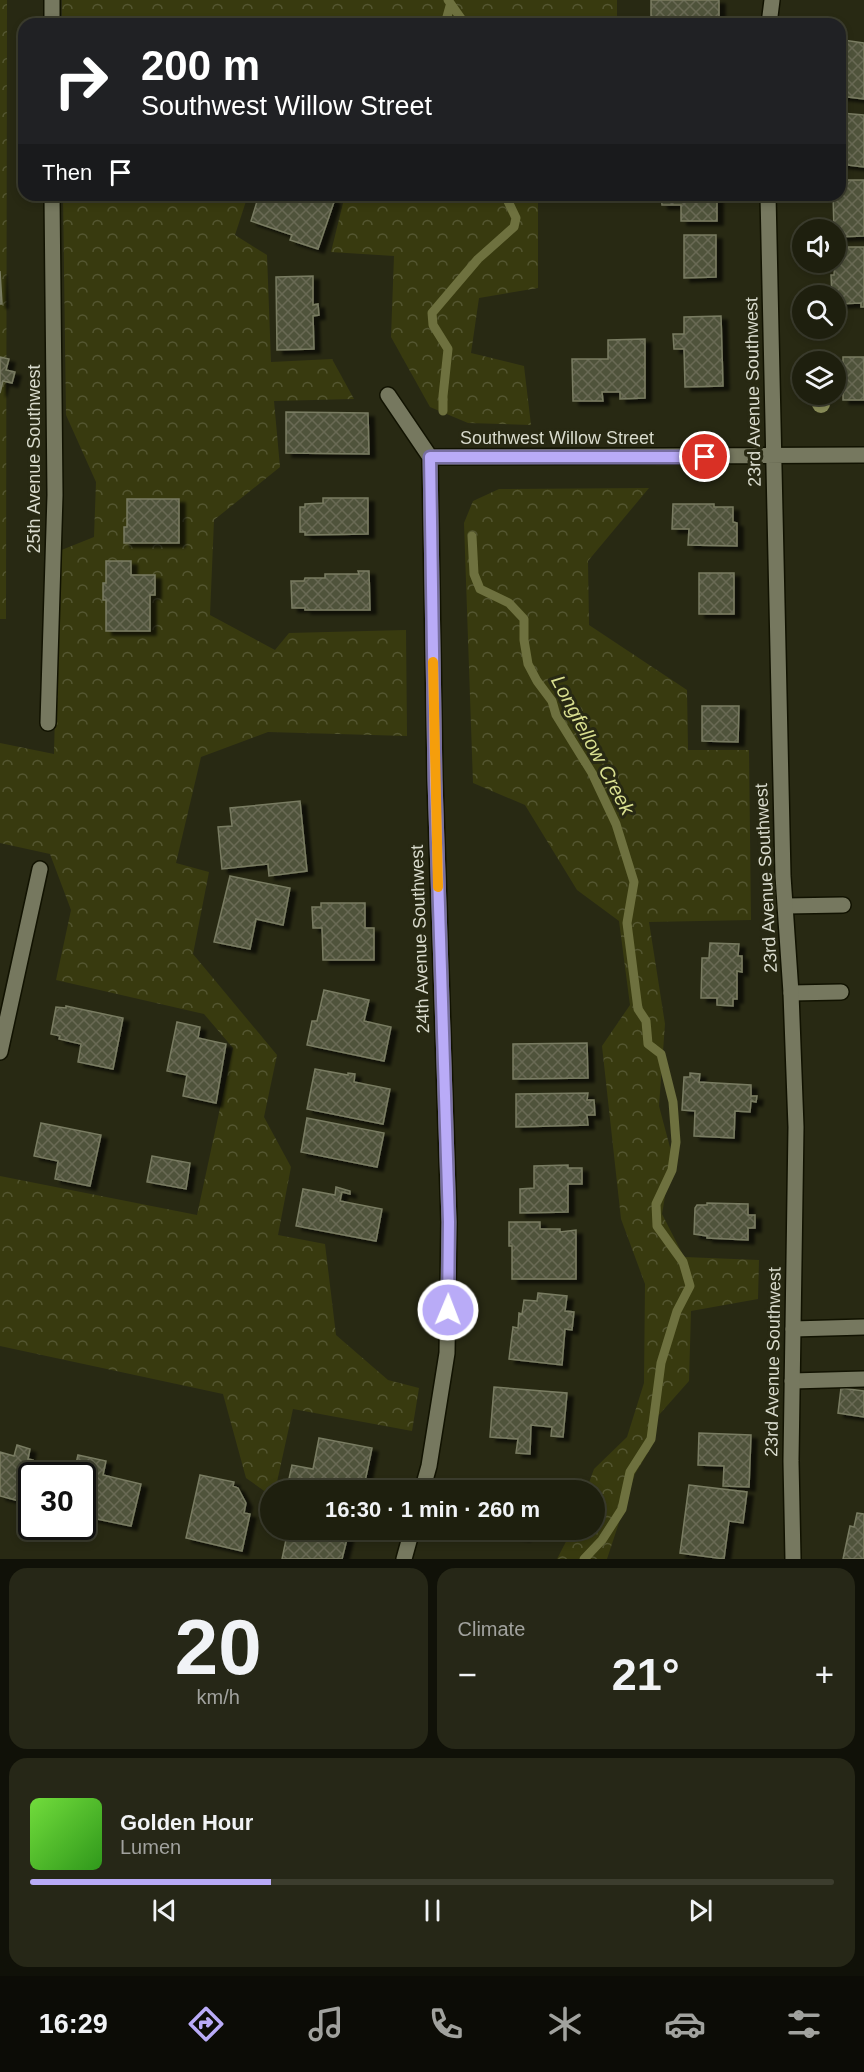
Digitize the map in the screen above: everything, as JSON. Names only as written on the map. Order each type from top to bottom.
[{"type":"street","points":[[52,0],[52,18]]},
{"type":"street","points":[[770,18],[772,0]]},
{"type":"street","name":"25th Avenue Southwest","points":[[48,723],[55,495],[52,201]]},
{"type":"street","name":"23rd Avenue Southwest","points":[[768,201],[783,876],[791,993],[796,1127],[791,1461],[793,1559]]},
{"type":"street","points":[[388,395],[430,457]]},
{"type":"street","name":"Southwest Willow Street","points":[[430,457],[864,455]]},
{"type":"street","name":"24th Avenue Southwest","points":[[425,1480],[447,1353],[449,1222],[435,780],[430,457]]},
{"type":"street","points":[[0,1052],[40,869]]},
{"type":"street","points":[[786,906],[843,905]]},
{"type":"street","points":[[791,993],[841,992]]},
{"type":"street","points":[[793,1329],[864,1327]]},
{"type":"street","points":[[792,1381],[864,1379]]},
{"type":"street","points":[[404,1559],[409,1540]]},
{"type":"green space","points":[[0,0],[7,0],[6,619],[0,619]]},
{"type":"green space","points":[[62,0],[617,0],[617,18],[62,18]]},
{"type":"green space","points":[[63,201],[246,201],[235,235],[267,255],[271,362],[332,359],[354,399],[274,401],[280,467],[214,520],[210,615],[275,650],[289,633],[406,630],[407,736],[268,732],[201,757],[176,863],[209,872],[193,954],[277,1055],[264,1117],[291,1167],[278,1235],[325,1244],[336,1335],[388,1380],[419,1388],[412,1431],[293,1409],[277,1480],[260,1480],[260,1488],[246,1478],[223,1394],[0,1346],[0,1176],[197,1215],[233,1048],[204,1014],[56,980],[71,910],[50,854],[0,843],[0,743],[54,754],[59,551],[94,537],[96,482],[66,415]]},
{"type":"green space","points":[[344,201],[538,201],[538,288],[479,298],[471,353],[524,366],[531,425],[468,423],[430,407],[391,337],[394,256],[331,252]]},
{"type":"green space","points":[[649,488],[588,561],[589,625],[687,690],[688,750],[749,750],[751,920],[649,922],[665,1024],[659,1106],[672,1155],[662,1214],[684,1257],[759,1260],[758,1299],[691,1311],[689,1381],[658,1416],[652,1446],[635,1474],[607,1559],[557,1559],[567,1540],[605,1540],[605,1480],[590,1480],[594,1469],[627,1437],[644,1383],[645,1284],[621,1219],[602,1046],[630,1005],[619,921],[577,890],[525,805],[473,783],[464,523],[473,501],[499,489]]},
{"type":"building","points":[[651,0],[719,0],[719,18],[651,18]]},
{"type":"building","points":[[846,40],[864,43],[864,99],[846,97]]},
{"type":"building","points":[[846,113],[864,115],[864,167],[846,165]]},
{"type":"building","points":[[846,180],[864,180],[864,236],[846,237],[846,219],[834,219],[833,201],[846,201]]},
{"type":"building","points":[[257,201],[334,202],[318,249],[290,240],[292,235],[251,221]]},
{"type":"building","points":[[662,201],[717,201],[717,221],[681,221],[681,205],[662,205]]},
{"type":"building","points":[[684,235],[716,235],[716,277],[684,278]]},
{"type":"building","points":[[846,247],[864,247],[864,307],[861,307],[861,303],[846,304],[846,285],[831,285],[831,275],[834,273],[846,273]]},
{"type":"building","points":[[0,271],[2,304],[0,304]]},
{"type":"building","points":[[313,276],[313,305],[318,304],[319,315],[313,316],[314,349],[277,350],[276,277]]},
{"type":"building","points":[[721,316],[723,386],[685,387],[684,349],[674,349],[673,334],[684,334],[684,317]]},
{"type":"building","points":[[645,339],[645,398],[620,399],[620,392],[602,392],[603,401],[573,401],[572,359],[608,359],[608,340]]},
{"type":"building","points":[[0,357],[9,359],[6,370],[15,372],[12,383],[3,381],[0,393]]},
{"type":"building","points":[[846,357],[864,357],[864,400],[846,400]]},
{"type":"building","points":[[286,412],[368,413],[369,454],[286,453]]},
{"type":"building","points":[[323,498],[368,498],[368,534],[305,535],[305,532],[300,532],[300,507],[305,507],[305,504],[323,503]]},
{"type":"building","points":[[127,499],[179,499],[179,543],[124,543],[124,527],[127,527]]},
{"type":"building","points":[[673,504],[714,504],[714,507],[733,507],[733,522],[737,523],[737,546],[688,545],[689,529],[672,529]]},
{"type":"building","points":[[106,561],[131,561],[131,575],[155,575],[155,595],[150,595],[150,631],[106,631],[106,600],[103,600],[103,583],[106,583]]},
{"type":"building","points":[[358,571],[369,571],[370,610],[292,608],[291,581],[325,578],[325,574],[359,574]]},
{"type":"building","points":[[699,573],[734,573],[734,614],[699,614]]},
{"type":"building","points":[[702,706],[739,706],[738,742],[702,741]]},
{"type":"building","points":[[300,801],[307,871],[269,876],[268,864],[222,869],[218,827],[232,826],[230,808]]},
{"type":"building","points":[[230,876],[290,888],[283,925],[256,919],[250,949],[214,942]]},
{"type":"building","points":[[321,903],[365,903],[365,928],[374,928],[374,960],[323,960],[322,928],[313,928],[312,907],[321,907]]},
{"type":"building","points":[[710,943],[739,944],[738,956],[742,956],[742,972],[737,971],[737,999],[733,999],[733,1006],[717,1005],[717,998],[701,998],[702,958],[709,958]]},
{"type":"building","points":[[324,990],[369,1000],[364,1021],[391,1027],[384,1061],[307,1045],[312,1021],[317,1021]]},
{"type":"building","points":[[66,1006],[123,1018],[113,1069],[78,1062],[81,1044],[59,1039],[60,1036],[51,1034],[56,1007],[66,1008]]},
{"type":"building","points":[[177,1022],[200,1027],[198,1038],[226,1044],[216,1103],[183,1096],[187,1075],[167,1071]]},
{"type":"building","points":[[587,1043],[588,1078],[513,1079],[513,1044]]},
{"type":"building","points":[[315,1069],[348,1075],[348,1073],[355,1074],[354,1082],[390,1089],[383,1124],[307,1109]]},
{"type":"building","points":[[690,1073],[700,1074],[699,1082],[751,1085],[751,1096],[757,1096],[756,1102],[751,1101],[750,1112],[735,1111],[734,1138],[694,1136],[695,1111],[682,1110],[684,1077],[690,1077]]},
{"type":"building","points":[[588,1093],[587,1100],[594,1100],[595,1115],[587,1115],[588,1125],[516,1127],[516,1094]]},
{"type":"building","points":[[307,1118],[384,1133],[377,1167],[301,1152]]},
{"type":"building","points":[[41,1123],[101,1135],[90,1186],[55,1179],[58,1161],[34,1156]]},
{"type":"building","points":[[152,1156],[190,1163],[186,1189],[147,1182]]},
{"type":"building","points":[[568,1165],[568,1168],[582,1168],[582,1184],[568,1184],[568,1212],[520,1213],[520,1189],[534,1188],[534,1166]]},
{"type":"building","points":[[336,1187],[350,1191],[350,1194],[342,1192],[340,1201],[382,1209],[376,1241],[296,1226],[303,1189],[335,1195]]},
{"type":"building","points":[[707,1203],[748,1204],[748,1215],[755,1215],[755,1228],[748,1228],[748,1240],[707,1238],[707,1236],[694,1234],[695,1208],[697,1205],[707,1205]]},
{"type":"building","points":[[509,1222],[540,1222],[540,1229],[560,1229],[560,1232],[576,1230],[576,1279],[512,1279]]},
{"type":"building","points":[[538,1293],[567,1296],[565,1311],[574,1312],[572,1330],[565,1329],[562,1365],[509,1359],[513,1327],[518,1328],[519,1313],[522,1314],[524,1300],[537,1301]]},
{"type":"building","points":[[494,1387],[567,1393],[563,1437],[551,1436],[552,1427],[531,1425],[530,1454],[516,1453],[518,1439],[490,1437]]},
{"type":"building","points":[[841,1388],[864,1391],[864,1417],[838,1413]]},
{"type":"building","points":[[699,1433],[751,1435],[749,1487],[723,1486],[724,1466],[698,1465]]},
{"type":"building","points":[[319,1438],[372,1448],[365,1480],[289,1480],[292,1465],[313,1469]]},
{"type":"building","points":[[17,1445],[30,1449],[28,1459],[33,1460],[33,1462],[18,1462],[18,1501],[0,1496],[0,1452],[14,1456]]},
{"type":"building","points":[[78,1455],[106,1461],[103,1475],[141,1484],[131,1526],[96,1519],[96,1462],[76,1462]]},
{"type":"building","points":[[200,1475],[234,1482],[233,1486],[238,1488],[246,1503],[244,1513],[250,1514],[242,1551],[186,1538]]},
{"type":"building","points":[[689,1485],[747,1492],[743,1523],[729,1521],[724,1559],[680,1553]]},
{"type":"building","points":[[857,1513],[864,1514],[864,1559],[843,1559],[850,1526],[854,1527]]},
{"type":"building","points":[[286,1540],[347,1540],[342,1559],[282,1559]]},
{"type":"waterway","name":"Longfellow Creek","points":[[448,0],[461,18]]},
{"type":"waterway","points":[[447,18],[450,6]]},
{"type":"waterway","name":"Longfellow Creek","points":[[443,411],[448,349],[433,325],[432,313],[478,259],[514,227],[516,218],[508,201]]},
{"type":"waterway","name":"Longfellow Creek","points":[[472,536],[474,574],[480,589],[509,603],[524,619],[524,640],[528,664],[552,701],[556,715],[592,773],[616,824],[634,882],[627,923],[638,1009],[646,1021],[648,1044],[661,1054],[673,1102],[676,1142],[672,1170],[656,1204],[657,1226],[683,1262],[690,1286],[677,1311],[661,1363],[651,1439],[630,1472],[622,1509],[602,1540],[584,1559]]},
{"type":"slow traffic","points":[[433,662],[438,887]]},
{"type":"route","points":[[448,1310],[449,1222],[435,780],[430,457],[705,457]]}]
